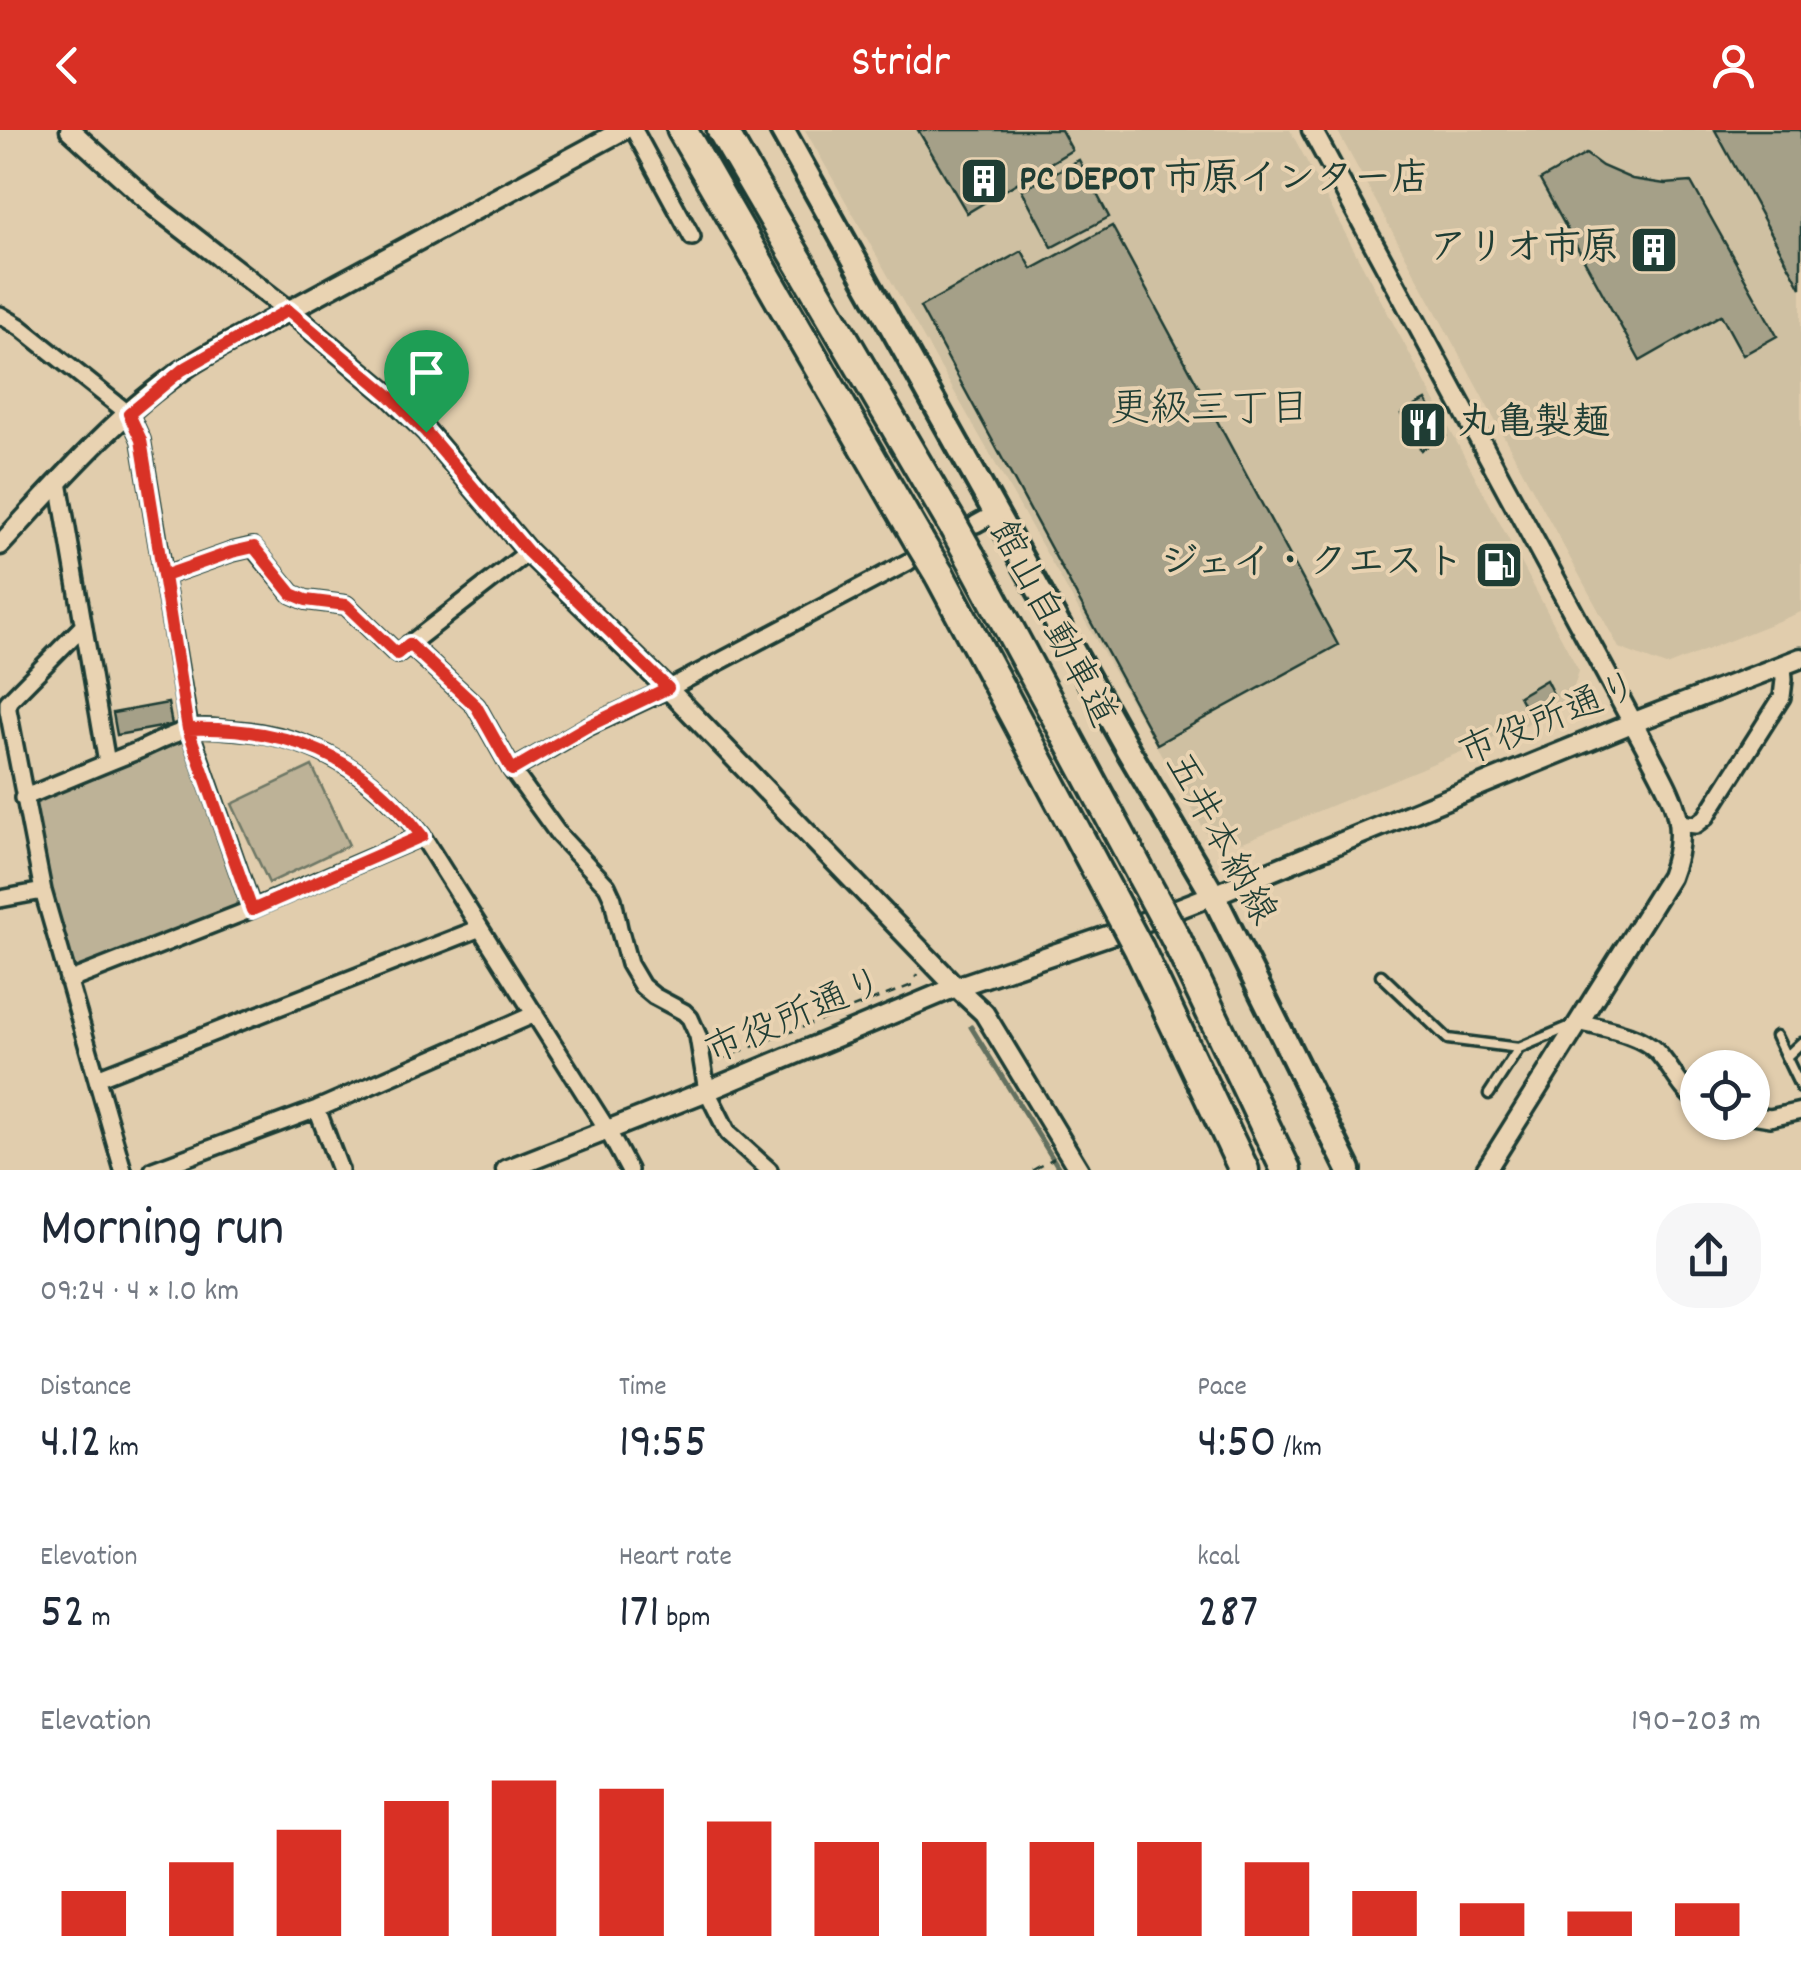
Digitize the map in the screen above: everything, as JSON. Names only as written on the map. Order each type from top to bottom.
[{"type":"highway","name":"館山自動車道","points":[[682,130],[914,552],[940,574],[1139,948],[1244,1170]]},
{"type":"highway","name":"館山自動車道","points":[[722,130],[974,520],[970,556],[1176,940],[1286,1170]]},
{"type":"main road","name":"五井本納線","points":[[782,130],[974,520],[1128,750],[1213,896],[1349,1170]]},
{"type":"street","points":[[70,130],[155,207],[288,310],[426,432],[528,552],[668,688],[984,1013],[1078,1170]]},
{"type":"street","points":[[0,546],[129,414],[182,370],[623,130]]},
{"type":"street","points":[[634,130],[692,238]]},
{"type":"street","points":[[1312,130],[1676,806],[1679,823],[1677,859],[1670,877],[1486,1170]]},
{"type":"street","points":[[0,315],[129,414],[141,440],[188,729],[252,910]]},
{"type":"street","points":[[60,482],[107,763]]},
{"type":"street","points":[[164,576],[254,547],[292,594],[306,600],[346,605],[397,654],[528,552]]},
{"type":"street","points":[[512,770],[914,552]]},
{"type":"street","points":[[82,626],[8,702],[8,710],[43,891],[123,1170]]},
{"type":"street","points":[[409,644],[476,706],[512,770],[559,836],[607,886],[629,964],[642,986],[690,1018],[698,1036],[707,1091],[728,1133],[769,1170]]},
{"type":"street","points":[[1679,823],[1696,825],[1706,817],[1782,697],[1792,661]]},
{"type":"street","name":"市役所通り","points":[[506,1170],[956,988],[1213,896],[1792,661]]},
{"type":"street","points":[[23,798],[188,729],[252,732],[288,739],[328,755],[364,776],[398,806],[422,836],[628,1170]]},
{"type":"street","points":[[68,980],[252,910],[422,836]]},
{"type":"street","points":[[0,900],[43,891]]},
{"type":"street","points":[[97,1078],[478,929]]},
{"type":"street","points":[[153,1170],[316,1109],[535,1014]]},
{"type":"street","points":[[1580,1022],[1636,1038],[1653,1048],[1680,1086]]},
{"type":"street","points":[[316,1109],[340,1170]]},
{"type":"street","points":[[1770,1118],[1801,1111]]},
{"type":"lane","points":[[1381,975],[1448,1039],[1519,1048],[1580,1022]]},
{"type":"lane","points":[[1776,1036],[1801,1088]]},
{"type":"lane","points":[[1786,1057],[1801,1043]]},
{"type":"lane","points":[[1489,1094],[1519,1048]]},
{"type":"path","points":[[718,1060],[912,984],[918,974],[915,968]]},
{"type":"path","points":[[1034,1170],[1067,1151]]},
{"type":"shaded area","points":[[805,130],[1290,130],[1579,671],[1567,708],[1243,842],[1206,833]]},
{"type":"shaded area","points":[[1337,130],[1801,130],[1801,612],[1666,666],[1619,648]]},
{"type":"shaded area","points":[[180,739],[186,742],[239,898],[235,906],[78,969],[72,967],[50,888],[33,803],[37,797]]},
{"type":"shaded area","points":[[312,766],[349,845],[269,883],[232,804]]},
{"type":"building","name":"PC DEPOT 市原インター店","points":[[918,130],[1061,130],[1072,150],[967,213]]},
{"type":"building","points":[[1715,130],[1801,130],[1801,288]]},
{"type":"building","name":"アリオ市原","points":[[1586,154],[1632,179],[1665,184],[1691,182],[1777,336],[1743,355],[1721,315],[1640,361],[1540,180]]},
{"type":"building","points":[[1079,160],[1109,217],[1052,247],[1022,190]]},
{"type":"building","points":[[1112,226],[1338,645],[1157,744],[920,307],[1022,251],[1032,269]]},
{"type":"building","name":"丸亀製麺","points":[[1426,400],[1446,436],[1421,450],[1401,414]]},
{"type":"building","points":[[1546,680],[1554,696],[1527,711],[1519,696]]},
{"type":"building","points":[[168,703],[172,725],[117,735],[113,713]]},
{"type":"waterway","points":[[971,1027],[1060,1170]]},
{"type":"place","name":"PC DEPOT 市原インター店","points":[[984,181]]},
{"type":"place","name":"アリオ市原","points":[[1654,250]]},
{"type":"place","name":"丸亀製麺","points":[[1423,425]]},
{"type":"place","name":"ジェイ・クエスト","points":[[1499,565]]},
{"type":"district","name":"更級三丁目","points":[[1210,412]]},
{"type":"route","points":[[426,432],[390,396],[288,310],[182,370],[129,414],[141,440],[188,729],[252,910],[422,836],[381,790],[328,755],[270,735],[188,729],[164,576],[254,547],[292,594],[306,600],[346,605],[397,654],[409,644],[476,706],[512,770],[586,727],[668,688],[528,552],[426,432]]}]
